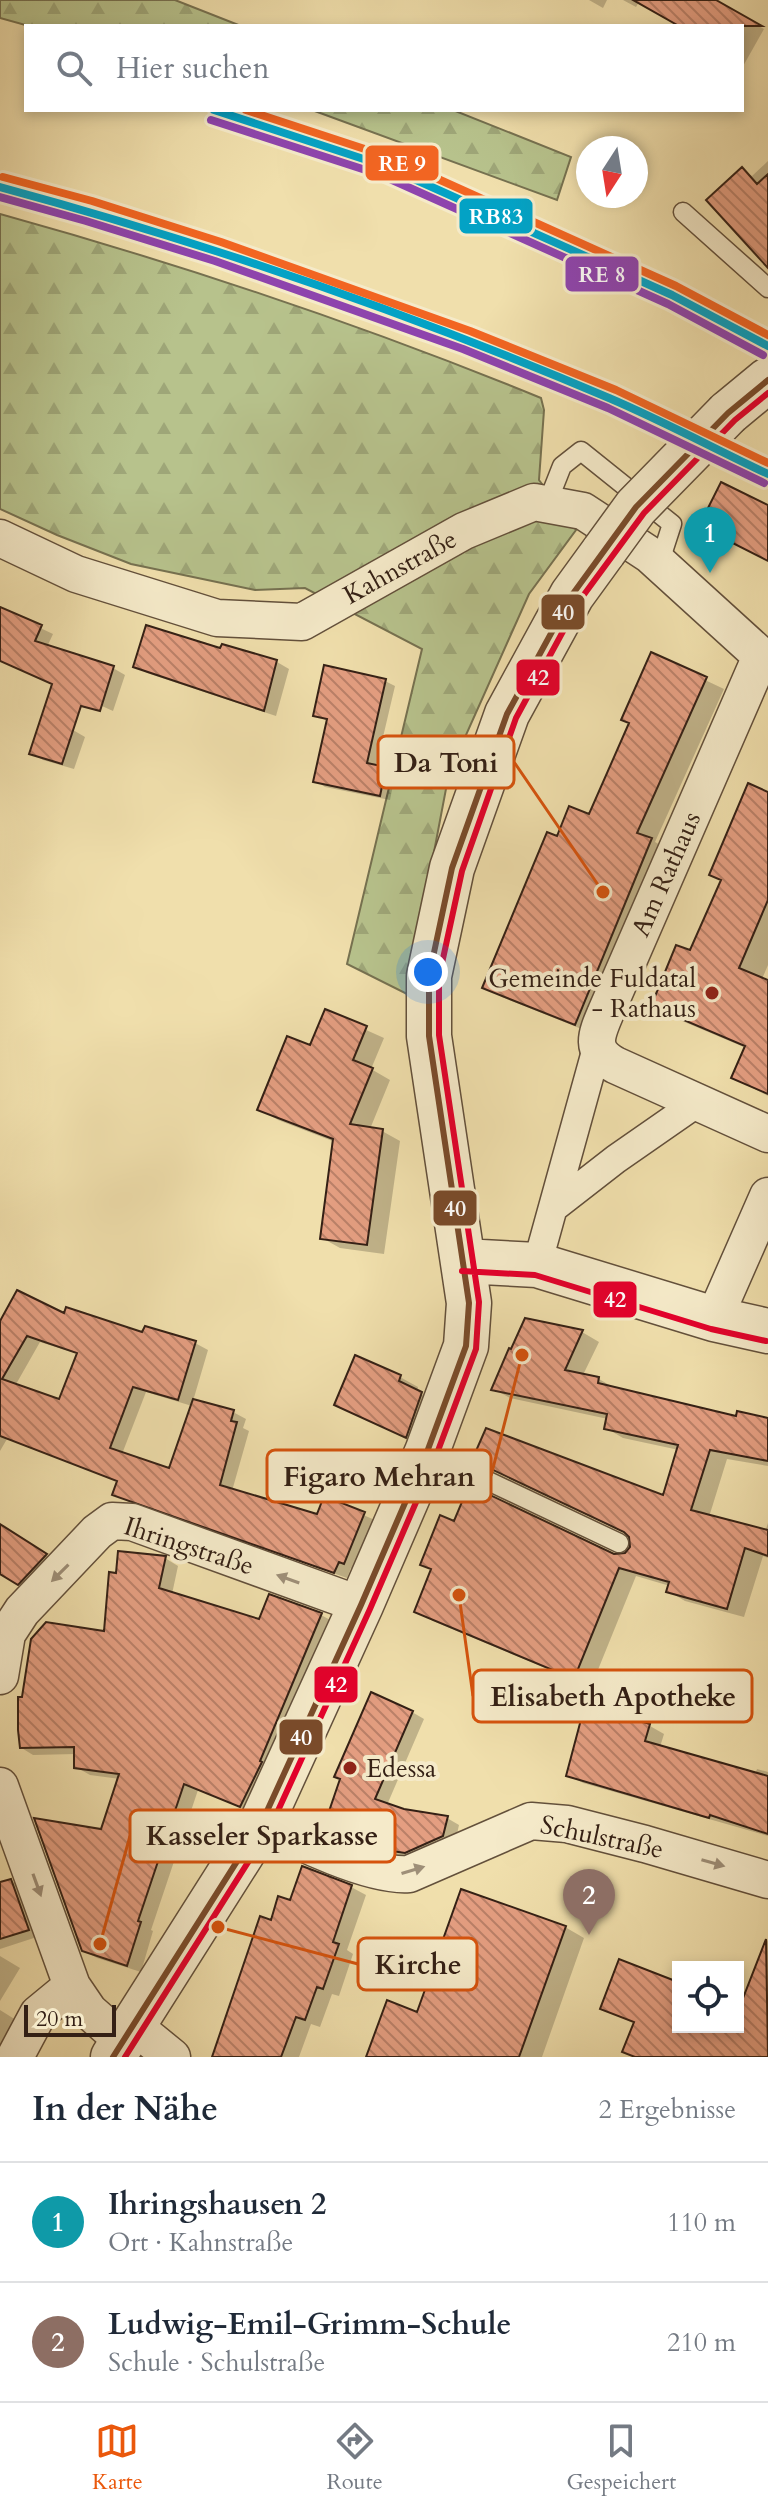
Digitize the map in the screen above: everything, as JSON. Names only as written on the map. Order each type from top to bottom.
[{"type":"street","points":[[123,2041],[262,1822],[427,1452],[466,1346],[469,1303],[429,1036],[429,976],[452,868],[507,714],[572,595],[636,507],[728,413],[768,380]]},
{"type":"street","name":"Kahnstraße","points":[[0,538],[76,574],[217,618],[302,622],[464,531],[534,502],[583,511],[659,564],[765,651]]},
{"type":"street","name":"Am Rathaus","points":[[597,1048],[596,1036],[606,1012],[765,651]]},
{"type":"street","points":[[537,1265],[597,1048]]},
{"type":"street","points":[[597,1048],[604,1059],[615,1065],[768,1134]]},
{"type":"street","points":[[553,1208],[698,1102]]},
{"type":"street","points":[[714,1319],[768,1196]]},
{"type":"street","points":[[463,1261],[537,1265],[714,1319],[768,1331]]},
{"type":"street","name":"Ihringstraße","points":[[0,1676],[11,1603],[112,1521],[132,1522],[361,1605]]},
{"type":"street","points":[[0,1786],[72,1986],[89,2011],[123,2041],[172,2057]]},
{"type":"street","name":"Schulstraße","points":[[262,1822],[331,1854],[400,1874],[409,1874],[531,1821],[567,1824],[768,1880]]},
{"type":"street","points":[[15,2057],[38,2014],[72,1986]]},
{"type":"lane","points":[[683,212],[768,288]]},
{"type":"lane","points":[[547,504],[562,466],[581,451],[672,524],[659,564]]},
{"type":"lane","points":[[427,1452],[619,1543]]},
{"type":"green space","points":[[0,0],[175,0],[236,24],[24,25],[0,18]]},
{"type":"green space","points":[[317,112],[458,112],[571,157],[557,200]]},
{"type":"green space","points":[[0,214],[274,298],[541,398],[544,410],[539,480],[576,530],[529,594],[449,773],[407,994],[347,964],[422,649],[305,588],[255,590],[131,564],[0,509]]},
{"type":"building","points":[[633,0],[716,0],[762,26],[744,24],[675,24]]},
{"type":"building","points":[[742,167],[757,184],[768,174],[768,268],[706,200]]},
{"type":"building","points":[[721,482],[768,505],[768,561],[699,526]]},
{"type":"building","points":[[0,607],[42,625],[35,641],[114,666],[100,711],[81,706],[62,764],[29,754],[52,684],[0,661]]},
{"type":"building","points":[[146,625],[220,648],[222,644],[277,660],[264,711],[133,667]]},
{"type":"building","points":[[651,652],[707,677],[637,833],[652,838],[575,1025],[482,988],[547,832],[557,836],[569,806],[589,814],[629,723],[621,720]]},
{"type":"building","points":[[324,665],[386,679],[367,763],[386,767],[380,796],[313,782],[327,719],[313,716]]},
{"type":"building","name":"Gemeinde Fuldatal - Rathaus","points":[[748,783],[768,792],[768,900],[739,968],[768,980],[768,1094],[731,1078],[745,1046],[651,1006],[676,945],[690,950],[721,880],[709,875]]},
{"type":"building","points":[[325,1009],[367,1026],[353,1060],[373,1068],[350,1124],[383,1129],[367,1245],[320,1239],[333,1139],[257,1110],[287,1036],[310,1045]]},
{"type":"building","points":[[17,1290],[64,1313],[66,1307],[142,1332],[145,1326],[196,1341],[178,1400],[133,1387],[110,1448],[169,1468],[193,1399],[234,1410],[231,1421],[237,1422],[220,1485],[317,1514],[324,1496],[365,1512],[344,1564],[339,1562],[334,1573],[112,1495],[117,1481],[0,1436],[0,1321]],"holes":[[[27,1336],[77,1353],[59,1399],[2,1379]]]},
{"type":"building","points":[[525,1318],[583,1330],[565,1370],[599,1377],[598,1383],[736,1416],[737,1411],[768,1418],[768,1461],[710,1450],[691,1510],[768,1530],[768,1556],[745,1548],[727,1609],[666,1592],[669,1582],[619,1568],[574,1679],[414,1612],[431,1569],[420,1565],[440,1515],[454,1521],[469,1485],[614,1554],[625,1553],[630,1547],[629,1537],[624,1532],[472,1460],[486,1428],[663,1495],[678,1445],[604,1429],[607,1414],[491,1390]]},
{"type":"building","points":[[355,1355],[401,1375],[399,1381],[422,1392],[406,1438],[334,1405]]},
{"type":"building","points":[[0,1524],[47,1554],[18,1585],[0,1574]]},
{"type":"building","points":[[118,1551],[166,1556],[159,1588],[259,1619],[269,1594],[322,1613],[262,1762],[240,1807],[184,1784],[138,1921],[141,1922],[127,1966],[82,1951],[34,1818],[101,1829],[119,1774],[74,1768],[74,1747],[20,1748],[18,1730],[18,1697],[22,1697],[31,1639],[46,1622],[104,1631],[109,1572],[116,1573]]},
{"type":"building","points":[[371,1692],[413,1711],[375,1799],[404,1809],[448,1816],[443,1836],[405,1853],[379,1849],[323,1829],[340,1779],[334,1777]]},
{"type":"building","points":[[583,1712],[619,1722],[620,1715],[650,1724],[645,1741],[768,1776],[768,1834],[566,1776]]},
{"type":"building","points":[[302,1866],[352,1885],[333,1942],[339,1944],[323,1989],[317,1987],[305,2020],[296,2017],[281,2057],[212,2057],[260,1916],[271,1920],[278,1896],[290,1900]]},
{"type":"building","points":[[11,1879],[29,1930],[0,1939],[0,1882]]},
{"type":"building","points":[[461,1889],[566,1926],[519,2057],[366,2057],[387,2000],[417,2012]]},
{"type":"building","points":[[766,1939],[768,2057],[635,2057],[622,2052],[634,2022],[600,2009],[619,1959],[672,1980],[672,2033],[744,2033],[744,1996]]},
{"type":"transit line","name":"RB83","points":[[220,112],[385,166],[672,295],[768,346]]},
{"type":"transit line","points":[[252,112],[389,157],[676,286],[768,335]]},
{"type":"transit line","points":[[211,120],[381,175],[668,304],[763,355]]},
{"type":"transit line","points":[[3,177],[92,201],[221,242],[470,331],[616,390],[768,463]]},
{"type":"transit line","name":"RB83","points":[[0,187],[232,256],[460,337],[609,398],[768,474]]},
{"type":"transit line","points":[[0,197],[215,261],[463,349],[608,408],[764,483]]},
{"type":"transit line","name":"40","points":[[113,2057],[262,1822],[427,1452],[466,1346],[469,1303],[429,1036],[429,976],[452,868],[507,714],[572,595],[636,507],[728,413],[768,380]]},
{"type":"transit line","name":"42","points":[[125,2057],[271,1826],[436,1456],[476,1349],[479,1302],[439,1035],[439,977],[462,871],[516,718],[580,600],[644,513],[735,420],[768,393]]},
{"type":"transit line","name":"42","points":[[462,1271],[535,1275],[711,1329],[766,1341]]},
{"type":"place","name":"Ihringshausen 2","points":[[710,573]]},
{"type":"place","name":"Da Toni","points":[[603,892]]},
{"type":"place","name":"Gemeinde Fuldatal - Rathaus","points":[[712,993]]},
{"type":"place","name":"Figaro Mehran","points":[[522,1355]]},
{"type":"place","name":"Elisabeth Apotheke","points":[[459,1595]]},
{"type":"place","name":"Edessa","points":[[350,1768]]},
{"type":"place","name":"Kirche","points":[[218,1927]]},
{"type":"place","name":"Ludwig-Emil-Grimm-Schule","points":[[589,1935]]},
{"type":"place","name":"Kasseler Sparkasse","points":[[100,1944]]}]
